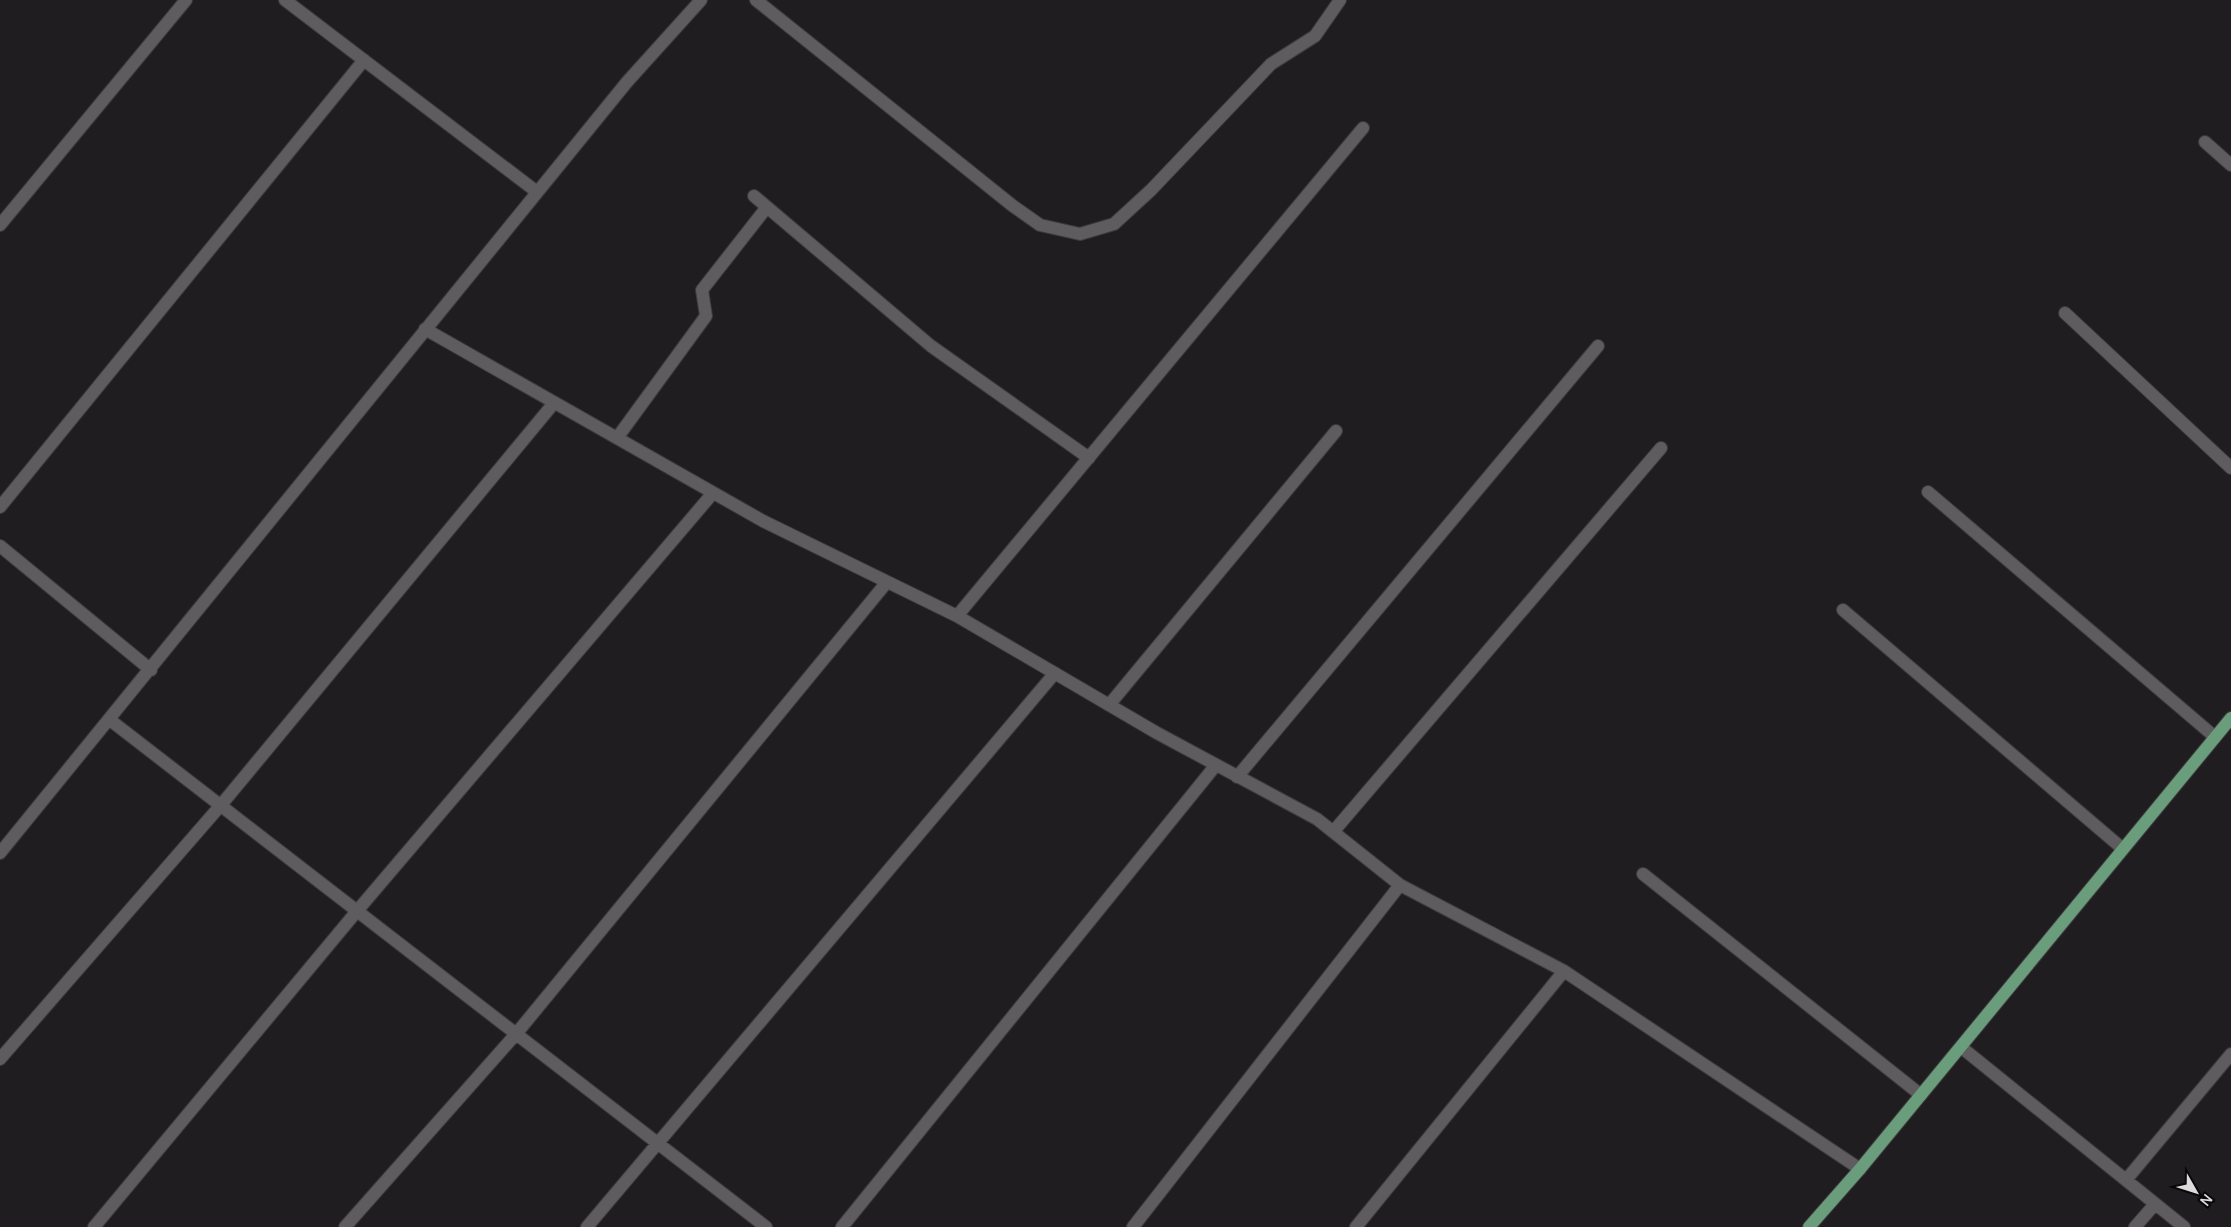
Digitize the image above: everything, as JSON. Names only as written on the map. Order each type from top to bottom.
[{"type":"main road","points":[[1809,1227],[1860,1170],[2231,718]]},
{"type":"street","points":[[0,225],[186,0]]},
{"type":"street","points":[[285,0],[537,192]]},
{"type":"street","points":[[0,853],[151,670],[425,329],[627,82],[701,0]]},
{"type":"street","points":[[756,0],[1013,206],[1040,225],[1080,234],[1114,224],[1151,190],[1270,64],[1314,36],[1340,0]]},
{"type":"street","points":[[0,507],[364,60]]},
{"type":"street","points":[[957,616],[1363,128]]},
{"type":"street","points":[[2204,142],[2231,165]]},
{"type":"street","points":[[754,196],[931,346],[1089,458]]},
{"type":"street","points":[[617,438],[706,316],[702,290],[767,207]]},
{"type":"street","points":[[2065,313],[2231,468]]},
{"type":"street","points":[[425,329],[763,521],[957,616],[1109,705],[1318,820],[1400,885],[1564,971],[1860,1170]]},
{"type":"street","points":[[1238,777],[1598,346]]},
{"type":"street","points":[[0,1059],[221,806],[554,402]]},
{"type":"street","points":[[1109,705],[1336,431]]},
{"type":"street","points":[[1333,832],[1661,448]]},
{"type":"street","points":[[1928,492],[2215,737]]},
{"type":"street","points":[[94,1227],[357,910],[713,493]]},
{"type":"street","points":[[0,546],[151,670]]},
{"type":"street","points":[[345,1227],[516,1034],[887,582]]},
{"type":"street","points":[[1843,610],[2123,849]]},
{"type":"street","points":[[587,1227],[1055,673]]},
{"type":"street","points":[[110,720],[766,1227]]},
{"type":"street","points":[[842,1227],[1216,765]]},
{"type":"street","points":[[1643,874],[1921,1095]]},
{"type":"street","points":[[1133,1227],[1400,885]]},
{"type":"street","points":[[1356,1227],[1564,971]]},
{"type":"street","points":[[1961,1046],[2184,1227]]},
{"type":"street","points":[[2126,1180],[2231,1054]]},
{"type":"street","points":[[2135,1227],[2155,1204]]}]
